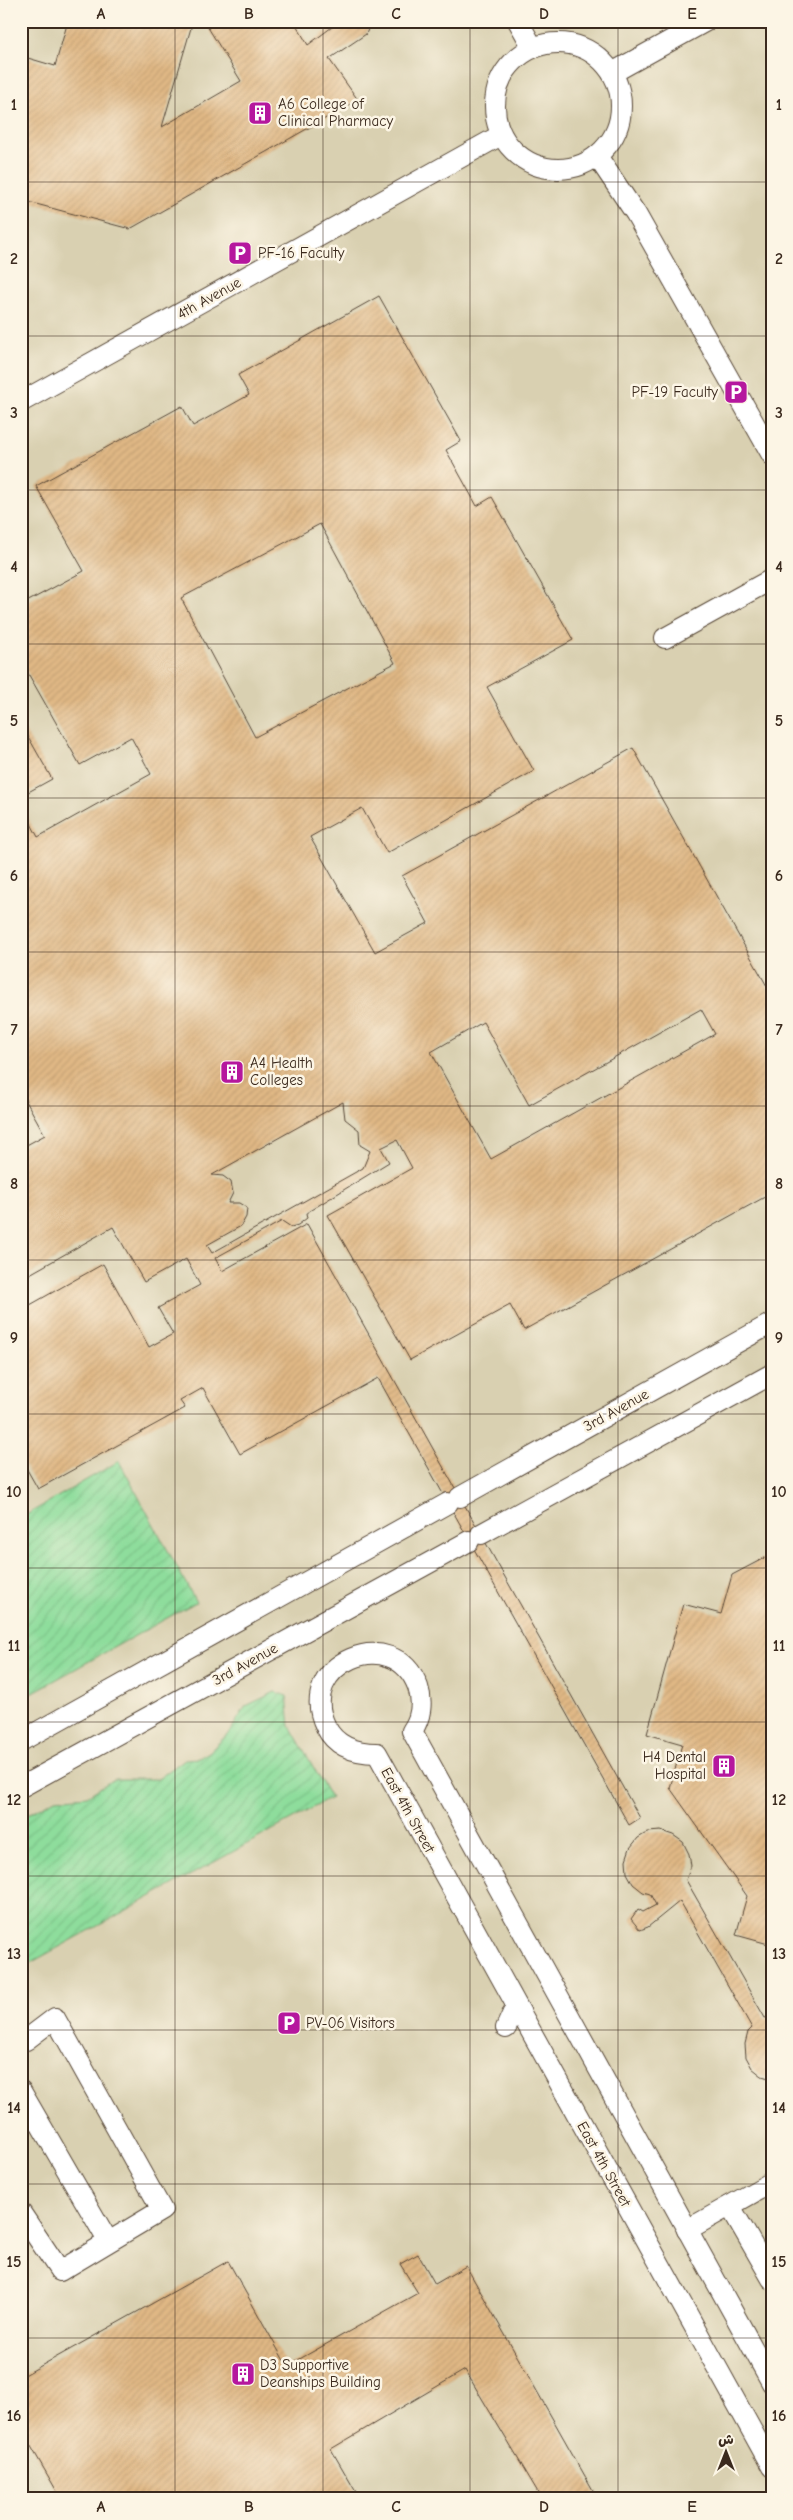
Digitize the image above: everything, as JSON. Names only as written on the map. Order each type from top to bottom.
[{"type":"lane","points":[[518,21],[533,48]]},
{"type":"lane","points":[[612,73],[706,21]]},
{"type":"lane","points":[[552,43],[570,44],[587,50],[602,61],[612,73],[620,92],[622,110],[618,128],[610,144],[597,156],[581,165],[564,169],[545,169],[528,163],[514,152],[501,135],[496,121],[494,103],[497,85],[506,69],[518,56],[533,48],[552,43]]},
{"type":"lane","name":"4th Avenue","points":[[21,402],[501,135]]},
{"type":"lane","points":[[597,156],[636,214],[772,455]]},
{"type":"lane","points":[[665,638],[772,579]]},
{"type":"lane","name":"3rd Avenue","points":[[21,1741],[772,1323]]},
{"type":"lane","name":"3rd Avenue","points":[[21,1787],[772,1374]]},
{"type":"lane","name":"East 4th Street","points":[[772,2383],[412,1731],[420,1710],[420,1695],[415,1680],[405,1668],[392,1658],[377,1654],[361,1654],[346,1660],[334,1669],[325,1682],[320,1697],[321,1714],[326,1728],[336,1740],[349,1749],[364,1754],[377,1754],[772,2467]]},
{"type":"lane","points":[[506,2028],[516,2006]]},
{"type":"lane","points":[[21,2040],[26,2040],[54,2018],[162,2210],[60,2271],[21,2213]]},
{"type":"lane","points":[[21,2091],[108,2242]]},
{"type":"lane","points":[[687,2230],[772,2182]]},
{"type":"lane","points":[[730,2206],[772,2279]]},
{"type":"shaded area","points":[[21,21],[772,21],[772,2499],[21,2499]]},
{"type":"green space","points":[[119,1461],[196,1602],[21,1699],[21,1518]]},
{"type":"green space","points":[[275,1692],[287,1696],[290,1726],[331,1798],[21,1968],[21,1818],[55,1799],[87,1796],[114,1779],[158,1779],[185,1759],[199,1758],[209,1752],[229,1733],[246,1706]]},
{"type":"building","name":"A6 College of Clinical Pharmacy","points":[[68,21],[193,21],[162,127],[241,81],[204,21],[294,21],[308,45],[340,21],[369,21],[369,27],[366,34],[329,59],[358,100],[130,229],[21,200],[21,56],[55,66]]},
{"type":"building","name":"A4 Health Colleges","points":[[379,296],[461,441],[446,450],[477,506],[492,497],[573,640],[487,687],[534,771],[387,853],[362,808],[310,837],[375,952],[428,923],[402,876],[633,748],[772,995],[772,1193],[524,1330],[510,1305],[410,1360],[328,1215],[412,1168],[397,1140],[381,1148],[389,1162],[306,1213],[307,1218],[298,1225],[291,1227],[282,1221],[215,1258],[222,1271],[307,1224],[640,1818],[629,1825],[378,1378],[240,1454],[203,1388],[180,1401],[185,1408],[38,1489],[21,1459],[21,1291],[30,1305],[103,1264],[149,1347],[173,1334],[158,1308],[200,1285],[186,1259],[144,1282],[113,1227],[21,1279],[21,1148],[45,1135],[21,1092],[21,805],[38,837],[151,774],[131,737],[80,765],[21,661],[21,605],[84,571],[36,486],[182,406],[193,426],[249,395],[238,375]],"holes":[[[320,524],[395,663],[255,737],[181,598]],[[701,1009],[715,1034],[491,1159],[431,1052],[483,1022],[529,1105]],[[343,1102],[345,1119],[359,1130],[360,1145],[370,1151],[363,1168],[212,1253],[207,1245],[241,1226],[246,1217],[247,1208],[239,1203],[228,1203],[233,1193],[231,1182],[223,1176],[212,1175]]]},
{"type":"building","points":[[21,724],[52,779],[21,796]]},
{"type":"building","name":"H4 Dental Hospital","points":[[772,1554],[772,1945],[736,1935],[747,1896],[670,1788],[682,1744],[647,1734],[683,1604],[721,1614],[732,1575]]},
{"type":"building","points":[[661,1831],[673,1835],[683,1842],[689,1854],[691,1866],[686,1880],[765,2018],[772,2016],[772,2079],[762,2076],[752,2068],[746,2057],[745,2044],[748,2032],[752,2028],[680,1901],[648,1927],[640,1930],[631,1919],[638,1909],[643,1912],[656,1905],[650,1894],[643,1892],[633,1884],[627,1873],[626,1860],[630,1848],[638,1838],[648,1832]]},
{"type":"building","name":"D3 Supportive Deanships Building","points":[[418,2254],[435,2284],[466,2266],[598,2499],[542,2499],[465,2370],[331,2449],[360,2499],[52,2499],[59,2495],[21,2429],[21,2377],[228,2261],[287,2366],[418,2293],[400,2264]]},
{"type":"place","name":"A6 College of Clinical Pharmacy","points":[[260,113]]},
{"type":"place","name":"PF-16 Faculty","points":[[240,253]]},
{"type":"place","name":"PF-19 Faculty","points":[[736,392]]},
{"type":"place","name":"A4 Health Colleges","points":[[232,1072]]},
{"type":"place","name":"H4 Dental Hospital","points":[[724,1766]]},
{"type":"place","name":"PV-06 Visitors","points":[[289,2023]]},
{"type":"place","name":"D3 Supportive Deanships Building","points":[[243,2374]]}]
